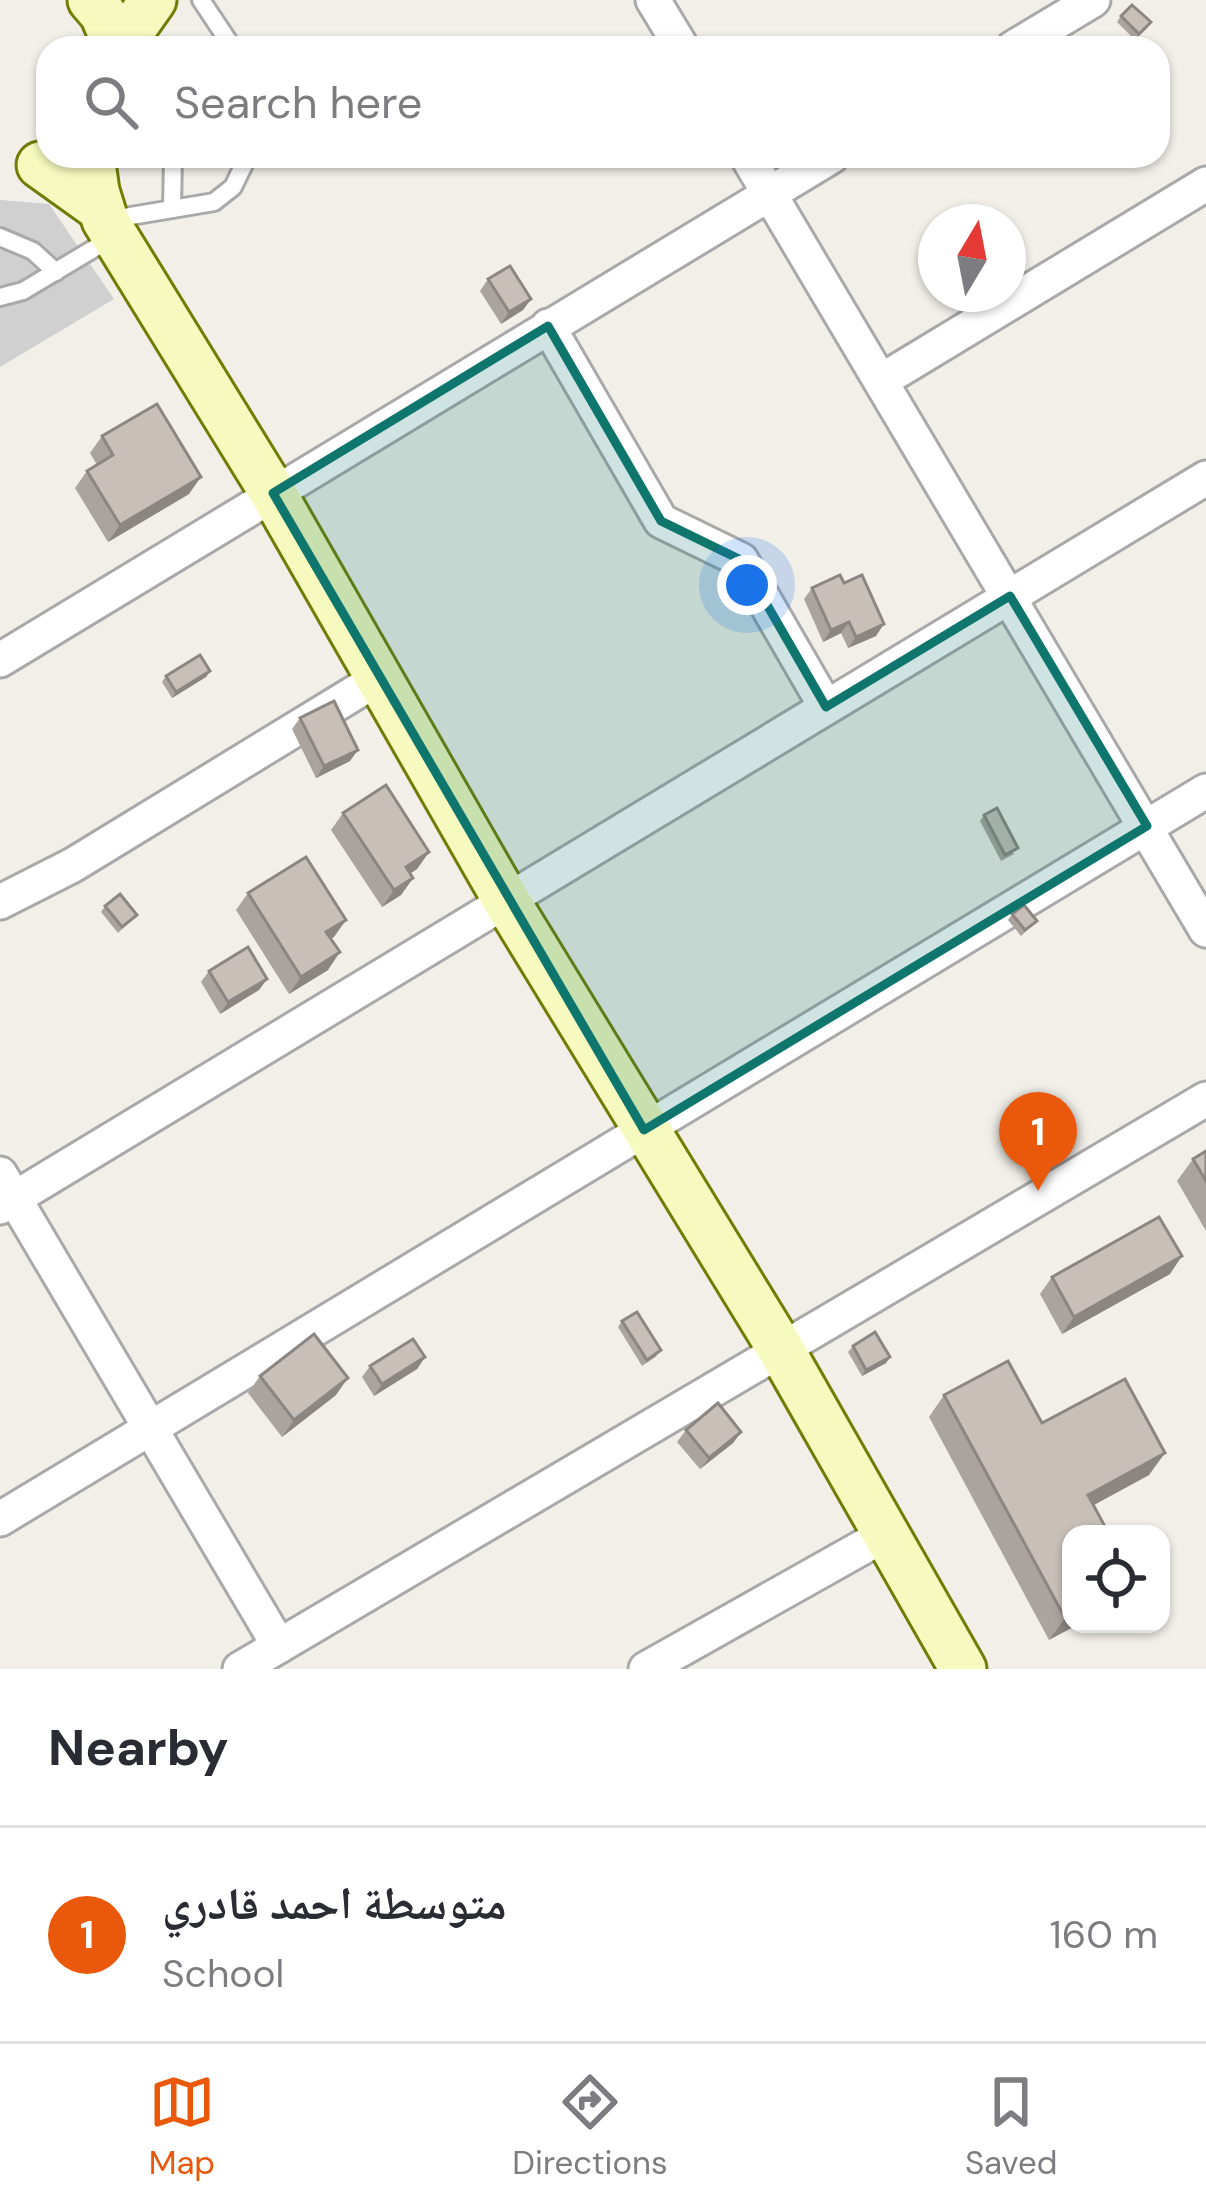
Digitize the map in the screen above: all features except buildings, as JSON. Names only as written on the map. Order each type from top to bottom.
[{"type":"street","points":[[91,0],[113,36]]},
{"type":"street","points":[[127,36],[153,0]]},
{"type":"street","points":[[653,0],[675,36]]},
{"type":"street","points":[[1033,36],[1094,0]]},
{"type":"street","points":[[42,168],[107,221]]},
{"type":"street","points":[[95,168],[107,221],[273,493],[506,900],[780,1348],[963,1669]]},
{"type":"street","points":[[754,168],[1206,930]]},
{"type":"street","points":[[0,660],[812,168]]},
{"type":"street","points":[[881,381],[1206,184]]},
{"type":"street","points":[[548,326],[661,521],[741,560],[826,706]]},
{"type":"street","points":[[278,1646],[5,1193],[506,900],[1206,478]]},
{"type":"street","points":[[0,902],[73,865],[379,678]]},
{"type":"street","points":[[0,1519],[1206,791]]},
{"type":"street","points":[[240,1669],[1206,1099]]},
{"type":"street","points":[[646,1669],[706,1654],[886,1534]]},
{"type":"lane","points":[[201,0],[222,36]]},
{"type":"lane","points":[[172,209],[173,168]]},
{"type":"lane","points":[[0,297],[23,291],[56,272],[107,221],[214,202],[232,187],[242,168]]},
{"type":"lane","points":[[0,237],[33,251],[56,272]]},
{"type":"highlighted area","points":[[548,326],[661,521],[741,560],[826,707],[1010,596],[1147,826],[644,1130],[273,493]]},
{"type":"shaded area","points":[[0,200],[49,204],[114,299],[0,367]]},
{"type":"place","name":"متوسطة احمد قادري","points":[[1038,1191]]}]
